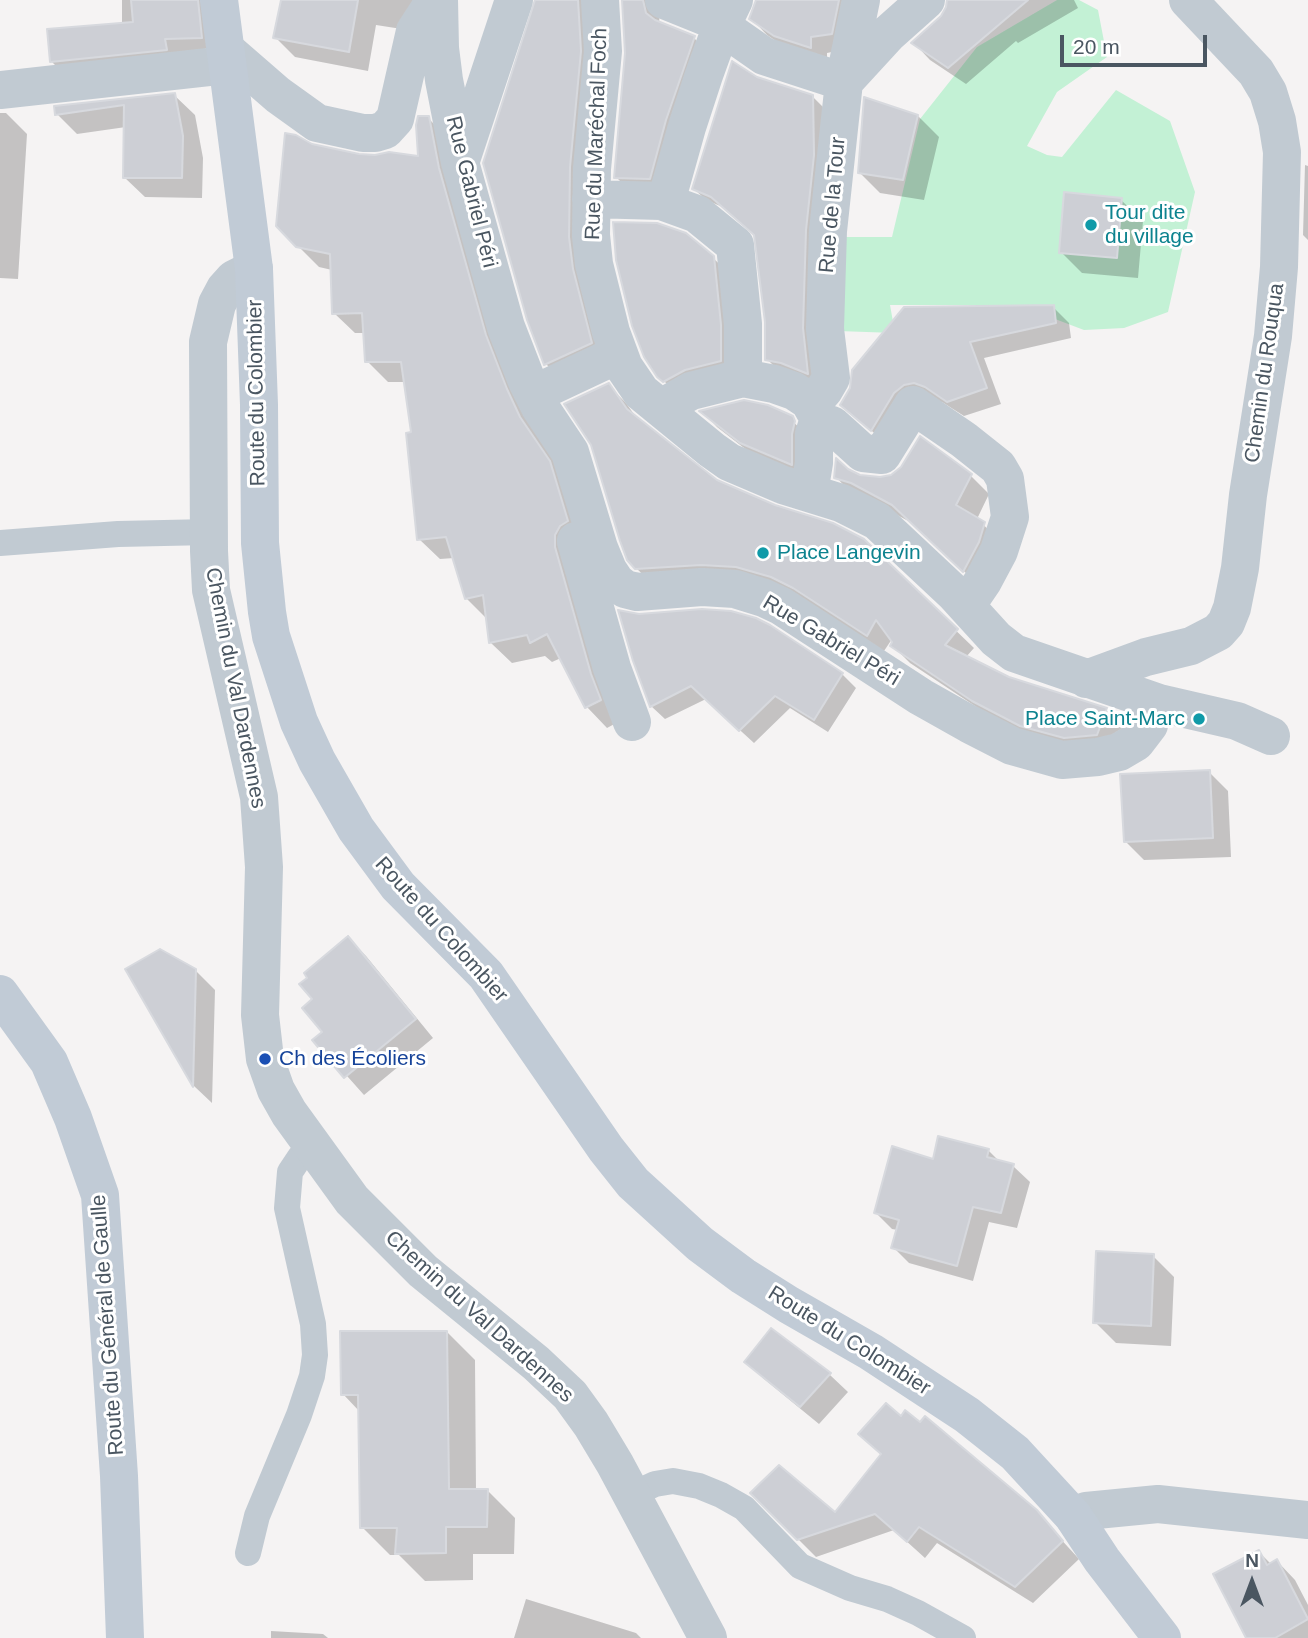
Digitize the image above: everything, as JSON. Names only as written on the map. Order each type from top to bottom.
[{"type":"street","name":"Route du Colombier","points":[[219,0],[254,269],[260,543],[271,636],[299,722],[317,761],[356,829],[398,886],[486,975],[606,1149],[633,1183],[700,1244],[744,1276],[871,1352],[967,1415],[1015,1452],[1073,1516],[1102,1560],[1162,1638]]},
{"type":"street","points":[[460,162],[513,0]]},
{"type":"street","name":"Rue du Maréchal Foch","points":[[600,0],[603,51],[591,199],[594,264],[619,354],[624,367],[641,392],[729,462],[783,485],[841,503],[877,522],[966,606],[996,639],[1014,653],[1086,679]]},
{"type":"street","points":[[664,0],[696,11],[728,13],[764,56],[844,82],[888,33],[926,0]]},
{"type":"street","name":"Rue de la Tour","points":[[817,413],[831,378],[825,329],[828,231],[844,82],[861,0]]},
{"type":"street","points":[[0,90],[226,57],[317,123],[375,133],[384,130],[395,119],[415,31],[428,10],[439,1]]},
{"type":"street","name":"Rue Gabriel Péri","points":[[439,1],[444,80],[460,162],[498,297],[516,354],[534,394],[570,452],[599,548],[608,570],[617,582],[625,589],[647,593],[688,587],[719,588],[764,598],[970,724],[1012,746],[1062,760],[1119,752],[1136,742],[1149,724],[1150,700]]},
{"type":"street","name":"Chemin du Rouqua","points":[[1086,679],[1146,657],[1191,646],[1218,632],[1226,623],[1232,608],[1240,568],[1248,495],[1273,337],[1279,267],[1282,152],[1277,121],[1268,92],[1256,72],[1196,5]]},
{"type":"street","points":[[661,201],[669,191],[687,127],[728,13]]},
{"type":"street","points":[[591,199],[661,201],[697,214],[735,245],[743,324],[744,378]]},
{"type":"street","name":"Chemin du Val Dardennes","points":[[254,269],[234,279],[225,289],[217,304],[208,342],[209,532],[211,590],[259,797],[264,867],[260,1015],[265,1059],[276,1090],[312,1147],[352,1200],[423,1271],[536,1363],[570,1395],[591,1424],[708,1638]]},
{"type":"street","points":[[534,394],[619,354]]},
{"type":"street","points":[[661,408],[691,391],[744,378],[774,384],[794,391],[863,453],[882,455],[913,405],[986,457],[998,467],[1005,479],[1010,517],[1005,538],[987,574],[966,606]]},
{"type":"street","points":[[809,493],[817,413]]},
{"type":"street","points":[[570,452],[568,490],[576,541],[612,668],[632,722]]},
{"type":"street","points":[[1086,679],[1150,700],[1237,721],[1271,736]]},
{"type":"street","name":"Route du Général de Gaulle","points":[[0,994],[49,1062],[73,1118],[100,1195],[119,1476],[125,1638]]},
{"type":"street","points":[[1073,1516],[1086,1511],[1158,1504],[1308,1520]]},
{"type":"lane","points":[[0,543],[118,534],[209,532]]},
{"type":"lane","points":[[248,1553],[257,1516],[299,1415],[312,1376],[315,1355],[313,1324],[287,1208],[290,1172],[300,1157],[312,1147]]},
{"type":"lane","points":[[631,1495],[655,1484],[673,1481],[699,1486],[721,1495],[744,1508],[800,1566],[850,1588],[898,1604],[963,1638]]},
{"type":"green space","points":[[1057,0],[1079,0],[1098,10],[1107,57],[1057,92],[1027,146],[1047,155],[1062,157],[1116,90],[1170,121],[1195,192],[1168,312],[1124,328],[1084,330],[1018,305],[890,305],[895,333],[838,331],[836,237],[892,237],[920,119],[977,47]]},
{"type":"building","points":[[131,0],[198,0],[202,38],[165,39],[167,50],[50,62],[47,29],[133,22]]},
{"type":"building","points":[[281,0],[358,0],[349,52],[273,38]]},
{"type":"building","points":[[535,0],[578,0],[581,51],[570,167],[569,237],[573,269],[592,343],[544,365],[527,320],[483,163]]},
{"type":"building","points":[[622,0],[643,0],[646,13],[655,20],[695,36],[666,120],[650,179],[614,178],[625,53]]},
{"type":"building","points":[[756,0],[839,0],[832,34],[811,37],[811,48],[774,36],[749,19]]},
{"type":"building","points":[[947,0],[1028,0],[948,68],[911,43],[941,16]]},
{"type":"building","points":[[732,61],[757,77],[813,95],[814,155],[806,230],[803,328],[808,374],[781,363],[765,360],[765,322],[754,235],[711,197],[692,189]]},
{"type":"building","points":[[175,93],[183,136],[182,178],[123,178],[124,105],[55,115],[54,106]]},
{"type":"building","points":[[864,97],[918,115],[903,180],[858,173]]},
{"type":"building","points":[[418,116],[429,116],[439,168],[486,335],[520,417],[550,461],[568,521],[560,526],[555,535],[555,547],[601,700],[585,708],[547,634],[530,643],[527,635],[489,643],[483,595],[465,599],[446,537],[417,540],[406,433],[411,432],[401,362],[365,362],[362,313],[332,314],[330,254],[296,247],[276,226],[285,133],[296,135],[312,144],[359,154],[389,152],[418,156]]},
{"type":"building","name":"Tour dite du village","points":[[1064,192],[1122,198],[1117,258],[1059,253]]},
{"type":"building","points":[[613,222],[657,223],[686,233],[714,256],[721,325],[721,361],[685,370],[663,382],[657,377],[644,357],[632,326],[616,260]]},
{"type":"building","points":[[1054,305],[1056,323],[970,342],[987,388],[947,402],[925,387],[914,383],[904,385],[894,393],[871,431],[840,405],[850,388],[852,370],[904,307]]},
{"type":"building","points":[[609,383],[627,409],[717,480],[775,505],[833,523],[864,539],[958,629],[945,645],[1009,677],[1107,708],[1097,735],[1064,738],[1020,726],[972,701],[890,646],[892,642],[876,620],[867,636],[793,588],[771,577],[736,567],[701,565],[635,569],[627,560],[620,541],[591,445],[564,404]]},
{"type":"building","points":[[744,400],[768,405],[793,416],[795,421],[792,434],[792,465],[740,443],[699,411]]},
{"type":"building","points":[[920,436],[972,474],[956,505],[985,522],[979,542],[963,572],[892,505],[851,483],[834,478],[836,458],[860,475],[891,475],[901,467]]},
{"type":"building","points":[[702,609],[731,611],[756,618],[843,673],[814,720],[775,696],[739,731],[691,686],[650,707],[618,610],[639,614]]},
{"type":"building","points":[[1210,770],[1213,838],[1124,842],[1120,774]]},
{"type":"building","points":[[348,936],[416,1019],[344,1078],[312,1040],[322,1032],[302,1008],[312,999],[299,984],[307,978],[304,973]]},
{"type":"building","points":[[160,949],[196,969],[193,1087],[125,969]]},
{"type":"building","points":[[938,1136],[989,1149],[987,1157],[1014,1164],[1001,1213],[973,1207],[957,1266],[891,1248],[899,1220],[874,1213],[892,1146],[933,1159]]},
{"type":"building","points":[[1096,1251],[1154,1254],[1151,1326],[1093,1323]]},
{"type":"building","points":[[771,1328],[831,1373],[800,1407],[744,1362]]},
{"type":"building","points":[[340,1331],[447,1331],[449,1489],[488,1489],[487,1527],[446,1527],[446,1553],[395,1554],[397,1528],[360,1528],[358,1395],[341,1395]]},
{"type":"building","points":[[886,1403],[901,1416],[905,1410],[920,1422],[925,1416],[1037,1510],[1063,1541],[1015,1587],[919,1527],[907,1542],[875,1514],[797,1540],[750,1493],[779,1465],[835,1512],[881,1454],[858,1434]]},
{"type":"building","points":[[1259,1550],[1267,1565],[1277,1559],[1308,1619],[1275,1638],[1246,1638],[1213,1574]]},
{"type":"place","name":"Tour dite du village","points":[[1091,225]]},
{"type":"place","name":"Place Langevin","points":[[763,553]]},
{"type":"place","name":"Place Saint-Marc","points":[[1199,719]]},
{"type":"place","name":"Ch des Écoliers","points":[[265,1059]]}]
